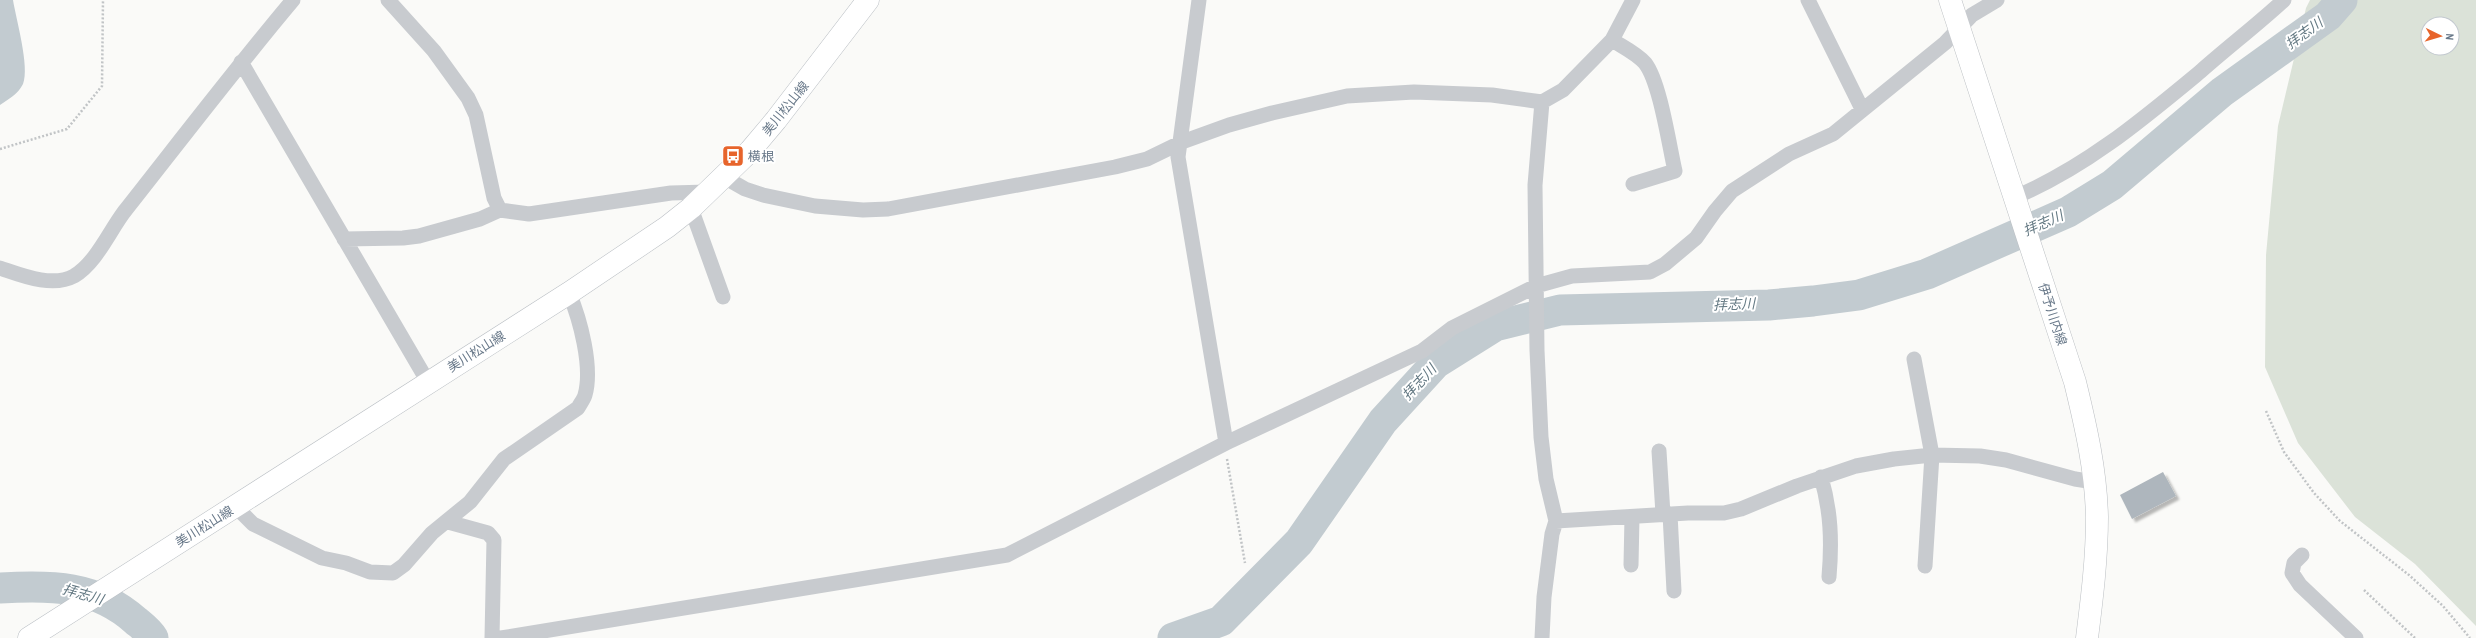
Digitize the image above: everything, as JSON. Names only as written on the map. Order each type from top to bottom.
[{"type":"main road","name":"美川松山線","points":[[28,638],[569,293],[640,246],[691,208],[724,176],[776,120],[868,0]]},
{"type":"main road","name":"伊予川内線","points":[[1950,0],[2075,382],[2090,445],[2094,482],[2096,547],[2087,638]]},
{"type":"street","points":[[0,268],[40,280],[53,281],[63,280],[83,269],[115,224],[241,62],[293,0]]},
{"type":"street","points":[[388,0],[434,52],[468,98],[476,115],[494,198],[500,210]]},
{"type":"street","points":[[1199,0],[1182,142],[1178,157],[1226,443]]},
{"type":"street","points":[[724,176],[745,189],[782,199],[836,208],[888,209],[1115,167],[1147,158],[1182,142],[1272,113],[1347,96],[1414,92],[1492,95],[1542,102],[1562,90],[1612,40],[1633,0]]},
{"type":"street","points":[[1808,0],[1862,109]]},
{"type":"street","points":[[501,638],[1006,555],[1226,443],[1422,351],[1452,328],[1536,290],[1572,276],[1650,272],[1665,264],[1696,238],[1715,211],[1732,192],[1789,154],[1833,134],[1945,43],[1972,15],[1997,0]]},
{"type":"street","points":[[2016,202],[2038,187],[2077,165],[2134,127],[2284,0]]},
{"type":"street","points":[[1612,40],[1638,56],[1646,65],[1658,97],[1675,171],[1633,184]]},
{"type":"street","points":[[241,62],[428,382]]},
{"type":"street","points":[[1542,102],[1535,185],[1537,350],[1541,437],[1546,479],[1556,521],[1552,534],[1544,597],[1542,638]]},
{"type":"street","points":[[344,239],[403,238],[419,236],[480,219],[500,210],[529,214],[671,193],[707,192]]},
{"type":"street","points":[[691,208],[723,297]]},
{"type":"street","points":[[235,506],[253,524],[322,558],[382,574],[393,573],[404,565],[432,533],[448,522],[470,502],[504,459],[578,408],[585,396],[587,378],[582,330],[569,293]]},
{"type":"street","points":[[1914,360],[1932,455],[1925,566]]},
{"type":"street","points":[[1659,451],[1674,591]]},
{"type":"street","points":[[1556,521],[1666,514],[1724,513],[1741,509],[1821,477],[1887,460],[1932,455],[1980,456],[2006,460],[2075,479],[2094,482]]},
{"type":"street","points":[[1821,477],[1826,495],[1832,533],[1829,577]]},
{"type":"street","points":[[1631,565],[1632,517]]},
{"type":"street","points":[[448,522],[488,533],[494,540],[492,638]]},
{"type":"street","points":[[2302,555],[2294,564],[2292,573],[2300,585],[2356,638]]},
{"type":"path","points":[[0,149],[67,129],[102,86],[103,0]]},
{"type":"path","points":[[2266,411],[2284,452],[2314,493],[2340,521],[2409,575],[2443,606],[2470,638]]},
{"type":"path","points":[[1226,443],[1245,563]]},
{"type":"path","points":[[2364,590],[2415,638]]},
{"type":"shaded area","points":[[0,0],[13,0],[24,55],[25,76],[19,91],[0,105]]},
{"type":"shaded area","points":[[2310,0],[2476,0],[2476,626],[2415,564],[2355,517],[2298,443],[2265,367],[2266,255],[2278,126],[2306,8]]},
{"type":"building","points":[[2163,472],[2176,496],[2132,519],[2120,495]]},
{"type":"waterway","name":"拝志川","points":[[1173,638],[1221,621],[1299,542],[1383,421],[1436,363],[1495,326],[1560,310],[1769,305],[1813,301],[1859,295],[1927,274],[2068,212],[2112,185],[2222,92],[2328,16],[2342,0]]},
{"type":"waterway","name":"拝志川","points":[[0,588],[55,588],[89,594],[105,600],[121,609],[150,633],[153,638]]},
{"type":"place","name":"横根","points":[[733,156]]}]
